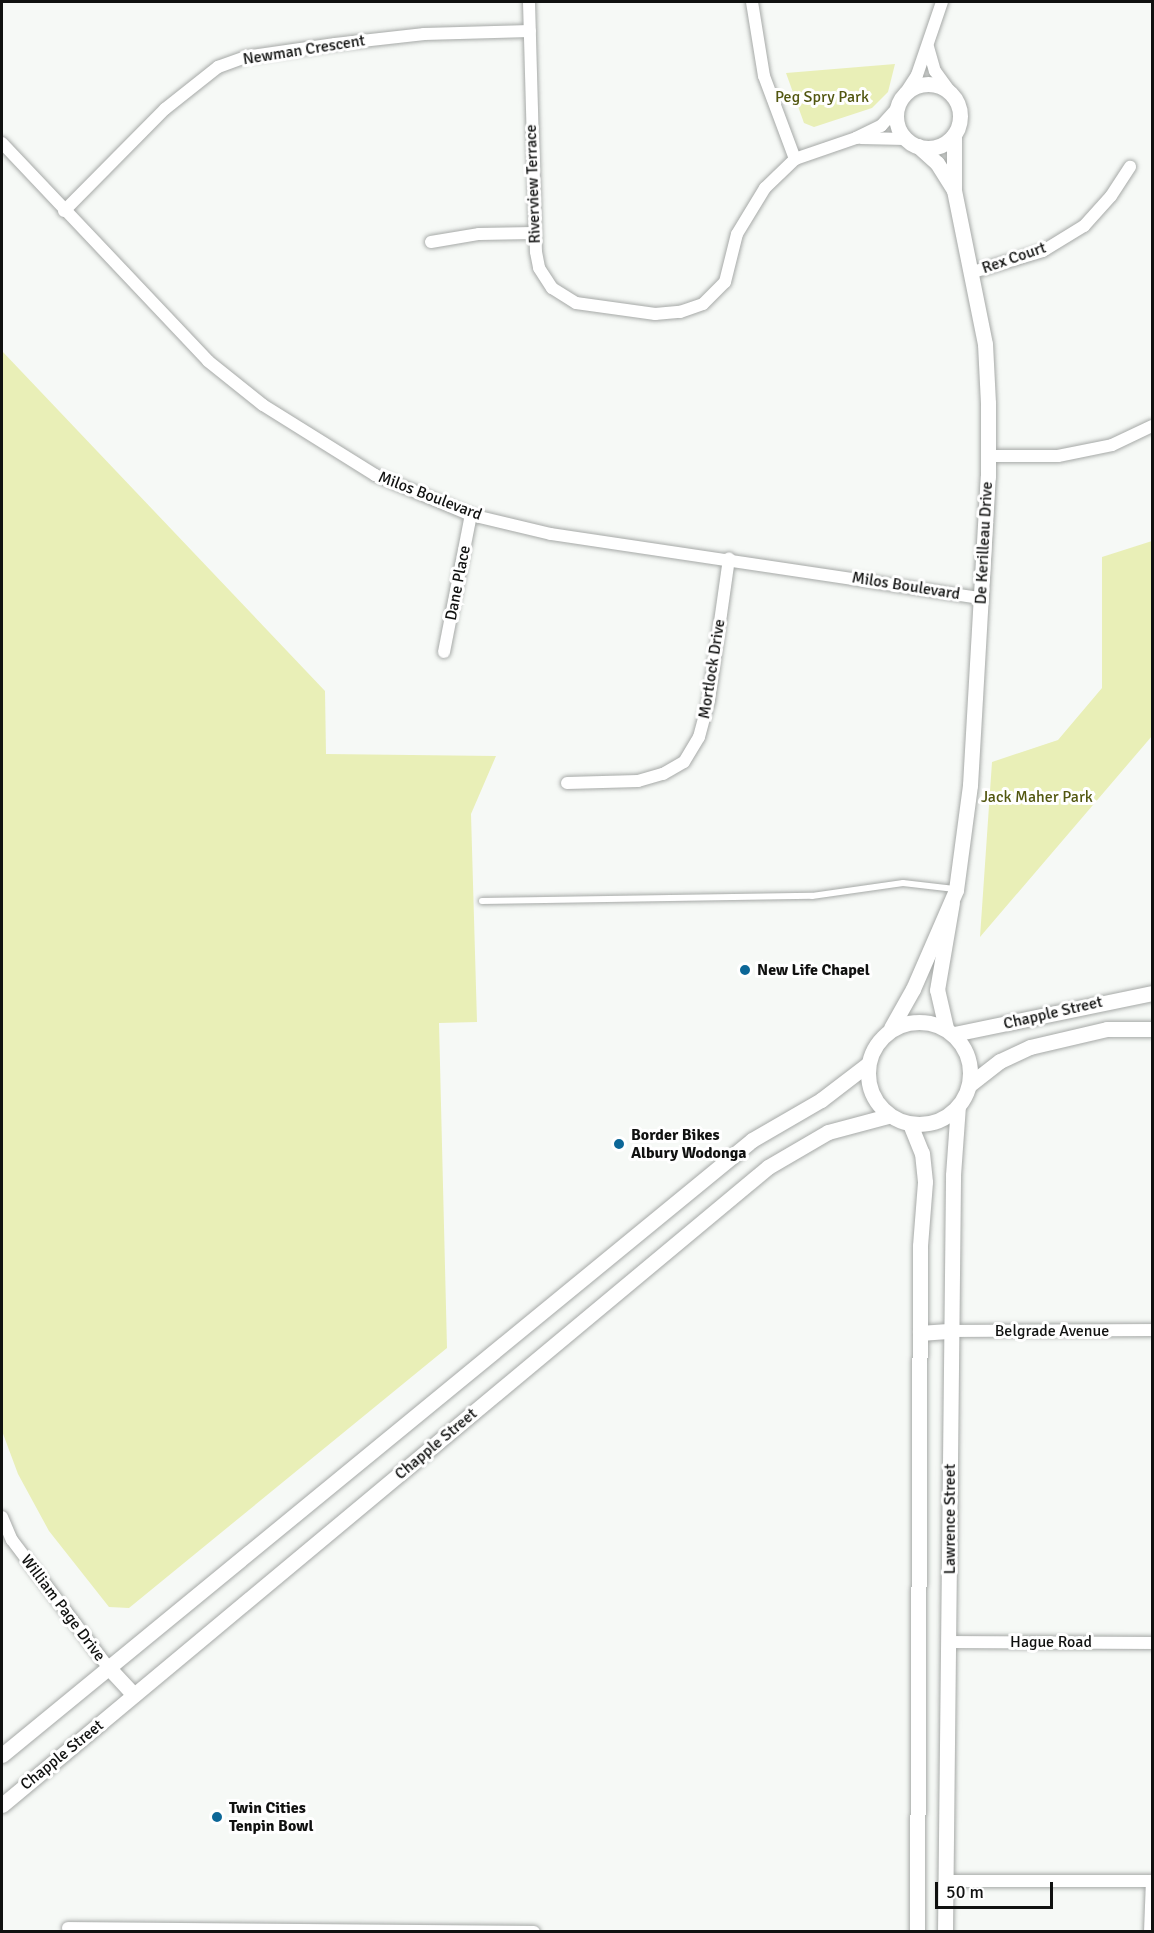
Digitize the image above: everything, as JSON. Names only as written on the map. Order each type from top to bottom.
[{"type":"street","name":"Riverview Terrace","points":[[529,2],[533,233],[539,268],[564,298],[594,306],[656,314],[692,309],[714,296],[725,282],[743,221],[765,188],[795,159],[856,138],[880,126],[897,108]]},
{"type":"street","points":[[752,2],[761,66],[795,159]]},
{"type":"street","points":[[928,47],[935,70],[959,108],[954,135],[938,147],[912,143],[896,119],[897,108],[917,75],[942,2]]},
{"type":"street","name":"Newman Crescent","points":[[64,211],[185,90],[218,67],[245,57],[346,43],[424,34],[530,31]]},
{"type":"street","points":[[906,92],[933,84],[950,92]]},
{"type":"street","name":"De Kerilleau Drive","points":[[950,1031],[937,990],[952,918],[970,785],[987,456],[985,344],[973,272],[954,190],[954,135]]},
{"type":"street","name":"Riverview Terrace","points":[[856,138],[912,143]]},
{"type":"street","name":"Milos Boulevard","points":[[2,143],[177,332],[256,400],[375,475],[471,515],[551,534],[729,558],[981,598]]},
{"type":"street","name":"De Kerilleau Drive","points":[[912,143],[937,163],[954,190]]},
{"type":"street","name":"Rex Court","points":[[973,272],[1043,251],[1084,226],[1112,196],[1130,167]]},
{"type":"street","points":[[431,242],[479,234],[533,233]]},
{"type":"street","points":[[987,456],[1058,456],[1112,445],[1152,426]]},
{"type":"street","name":"Dane Place","points":[[444,652],[471,515]]},
{"type":"street","name":"Mortlock Drive","points":[[567,783],[638,781],[663,774],[684,762],[699,737],[709,699],[729,558]]},
{"type":"street","name":"De Kerilleau Drive","points":[[891,1029],[954,893]]},
{"type":"street","name":"Chapple Street","points":[[950,1031],[1152,993]]},
{"type":"street","points":[[923,1021],[950,1031],[968,1057],[969,1084],[958,1106],[936,1121],[910,1124],[888,1116],[872,1096],[868,1064],[872,1050],[891,1029],[923,1021]]},
{"type":"street","name":"Chapple Street","points":[[969,1084],[1000,1062],[1030,1047],[1107,1029],[1152,1029]]},
{"type":"street","points":[[2,1755],[752,1140],[821,1100],[868,1064]]},
{"type":"street","name":"Lawrence Street","points":[[945,1932],[951,1331],[958,1106]]},
{"type":"street","name":"Chapple Street","points":[[2,1805],[768,1167],[815,1137],[888,1116]]},
{"type":"street","name":"Lawrence Street","points":[[910,1124],[922,1154],[925,1182],[920,1246],[917,1932]]},
{"type":"street","name":"Belgrade Avenue","points":[[951,1331],[1152,1330]]},
{"type":"street","points":[[921,1333],[951,1331]]},
{"type":"street","name":"William Page Drive","points":[[2,1517],[12,1540],[108,1667]]},
{"type":"street","name":"Hague Road","points":[[949,1642],[1152,1643]]},
{"type":"street","points":[[108,1667],[134,1695]]},
{"type":"street","points":[[917,1881],[1152,1881],[1150,1932]]},
{"type":"street","points":[[68,1928],[534,1932]]},
{"type":"lane","points":[[482,900],[812,896],[903,883],[954,893]]},
{"type":"green space","name":"Peg Spry Park","points":[[895,64],[888,92],[872,108],[814,127],[804,123],[786,73]]},
{"type":"green space","points":[[2,351],[325,691],[326,754],[496,756],[471,814],[477,1022],[439,1023],[447,1348],[129,1608],[109,1607],[49,1531],[18,1474],[2,1431]]},
{"type":"green space","name":"Jack Maher Park","points":[[1152,541],[1152,736],[980,937],[992,762],[1058,740],[1102,688],[1102,557]]},
{"type":"place","name":"New Life Chapel","points":[[745,970]]},
{"type":"place","name":"Border Bikes Albury Wodonga","points":[[619,1144]]},
{"type":"place","name":"Twin Cities Tenpin Bowl","points":[[217,1817]]}]
